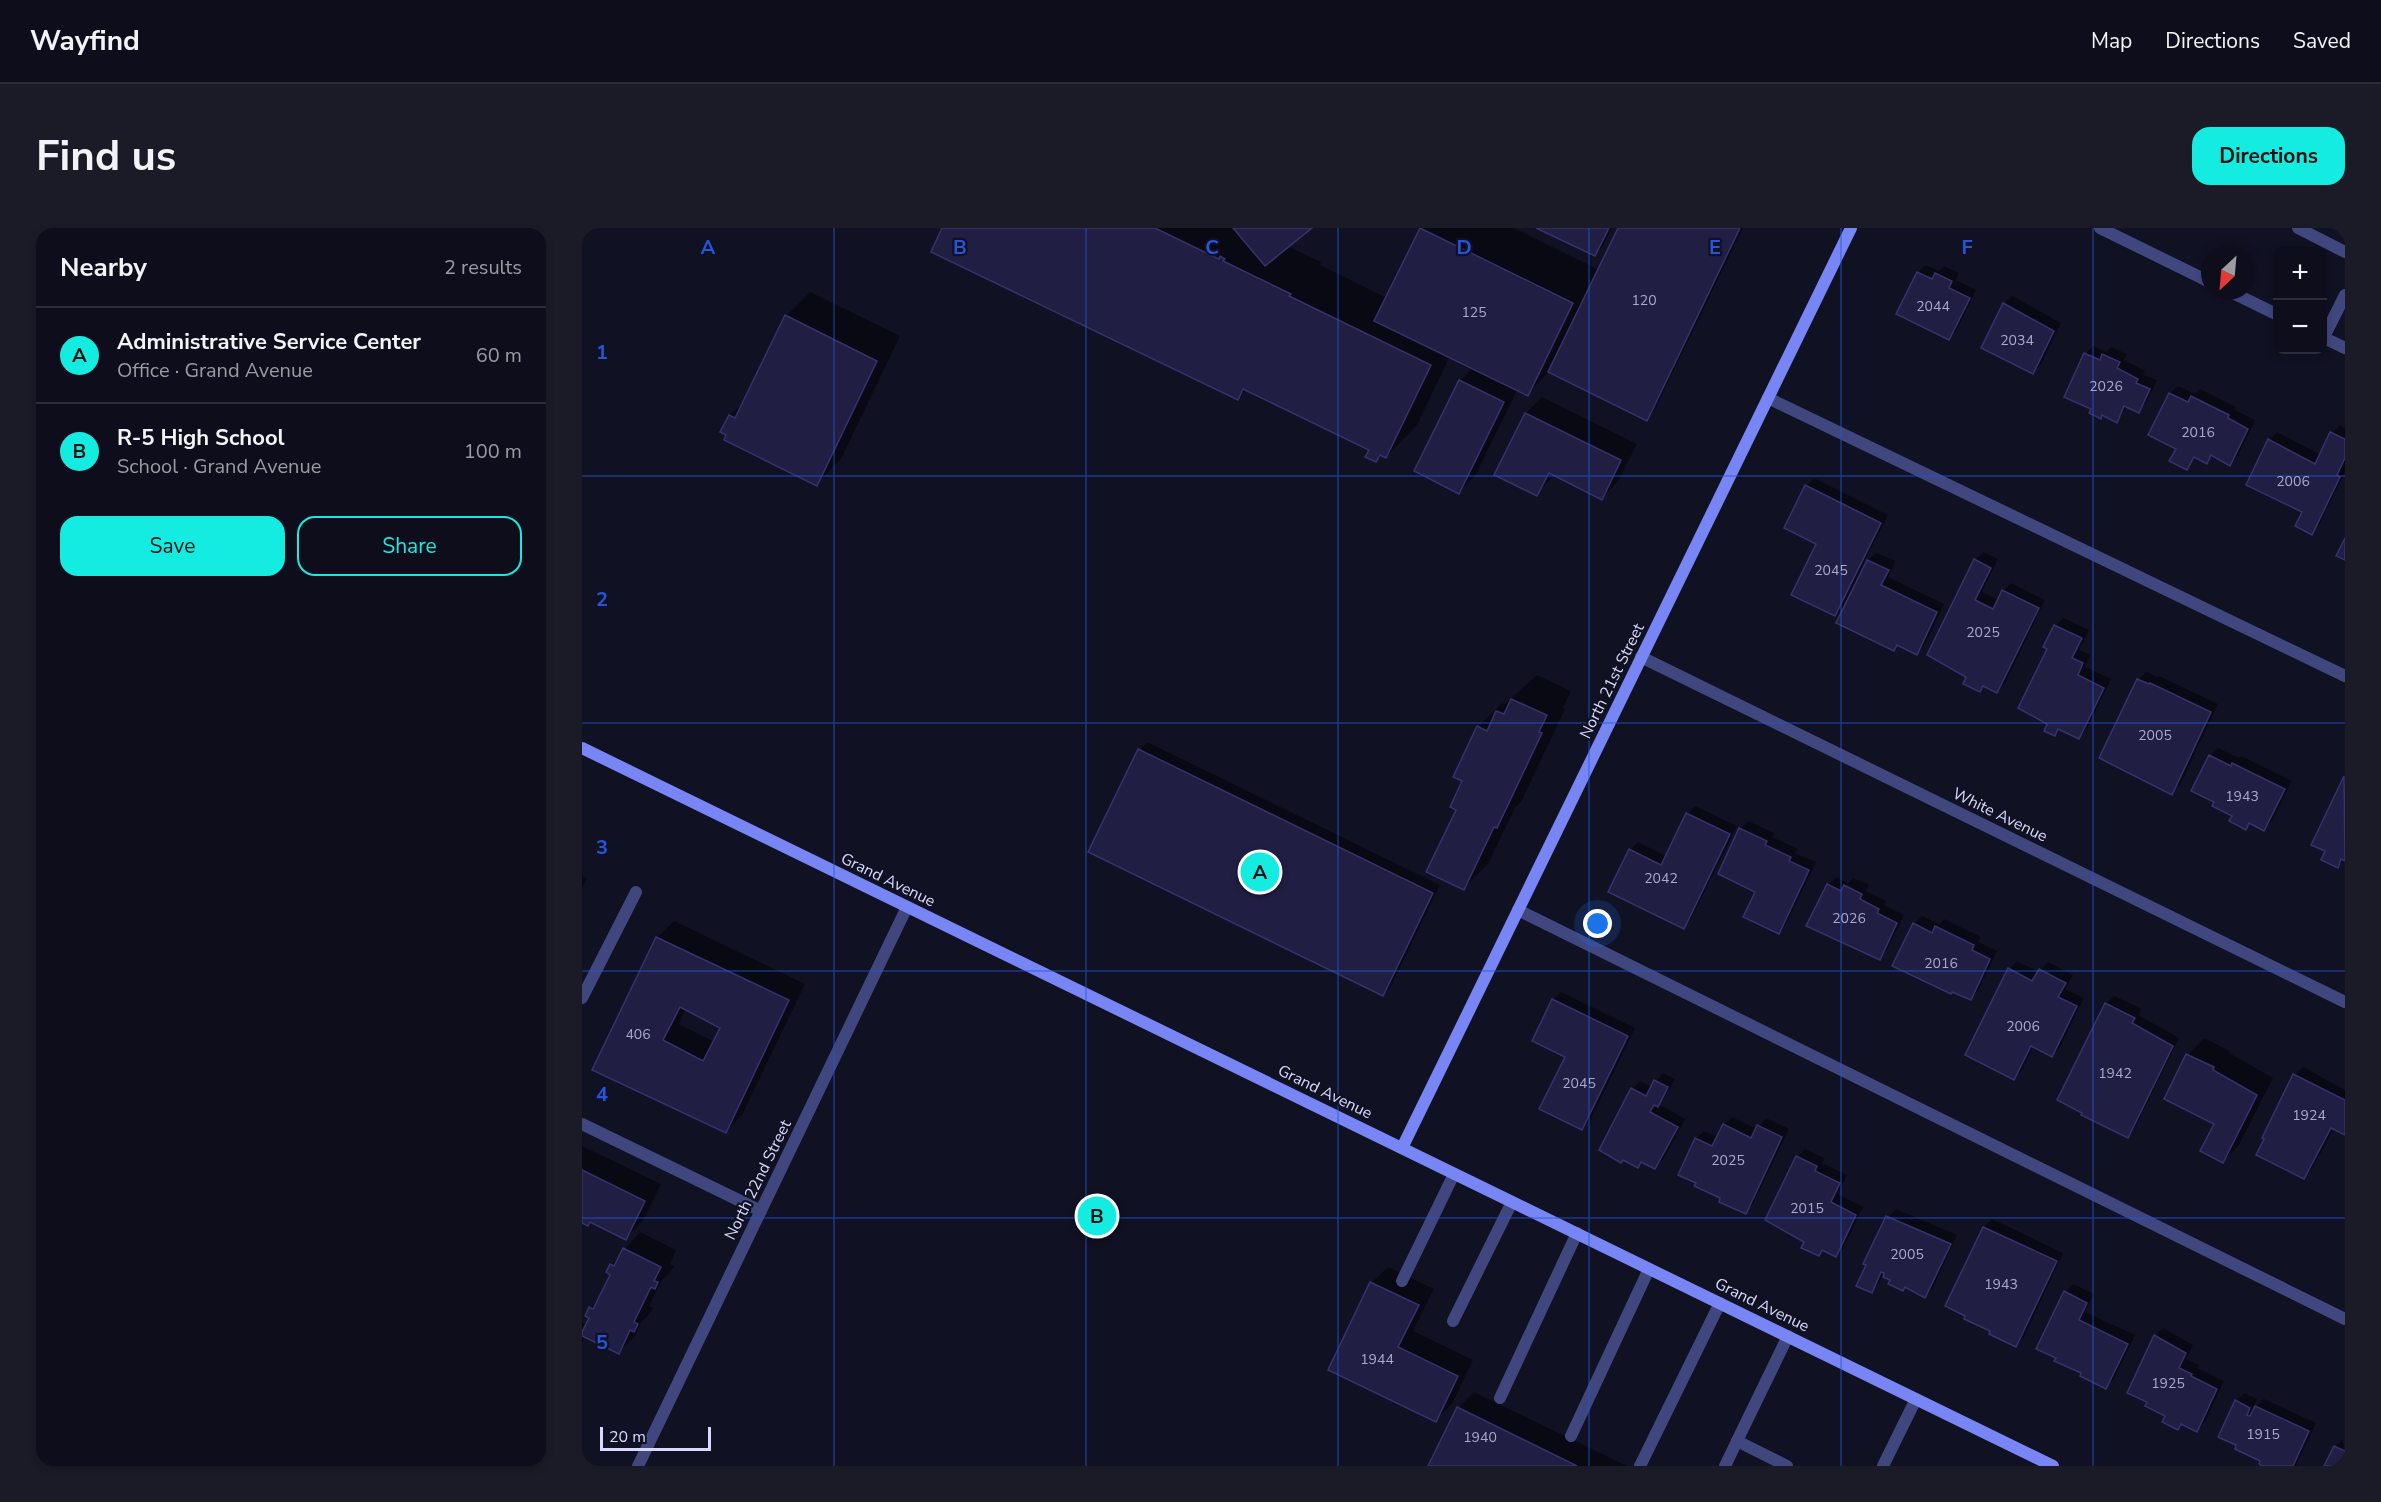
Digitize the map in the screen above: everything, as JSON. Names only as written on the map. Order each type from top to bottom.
[{"type":"street","name":"North 21st Street","points":[[1402,1148],[1851,228]]},
{"type":"street","points":[[2100,228],[2201,278]]},
{"type":"street","points":[[2298,228],[2345,252]]},
{"type":"street","points":[[2327,329],[2345,295]]},
{"type":"street","points":[[2247,300],[2273,313]]},
{"type":"street","points":[[2327,339],[2345,348]]},
{"type":"street","points":[[1768,398],[2345,676]]},
{"type":"street","name":"White Avenue","points":[[1641,657],[2345,1002]]},
{"type":"street","name":"Grand Avenue","points":[[582,748],[2054,1466]]},
{"type":"street","points":[[582,998],[636,892]]},
{"type":"street","name":"North 22nd Street","points":[[639,1466],[907,907]]},
{"type":"street","points":[[1518,910],[2345,1320]]},
{"type":"street","points":[[582,1124],[761,1211]]},
{"type":"street","points":[[1402,1281],[1454,1174]]},
{"type":"street","points":[[1453,1321],[1512,1202]]},
{"type":"street","points":[[1500,1398],[1577,1233]]},
{"type":"street","points":[[1570,1436],[1649,1269]]},
{"type":"street","points":[[1640,1466],[1720,1303]]},
{"type":"street","points":[[1725,1466],[1788,1336]]},
{"type":"street","points":[[1883,1466],[1916,1399]]},
{"type":"street","points":[[1737,1442],[1787,1466]]},
{"type":"building","points":[[942,228],[1155,228],[1219,259],[1220,256],[1225,259],[1223,261],[1291,294],[1289,296],[1431,365],[1386,458],[1380,455],[1376,462],[1365,457],[1369,450],[1243,389],[1238,400],[931,252]]},
{"type":"building","points":[[1233,228],[1312,228],[1265,266]]},
{"type":"building","points":[[1420,228],[1573,303],[1528,396],[1374,321]]},
{"type":"building","points":[[1536,228],[1609,228],[1595,256]]},
{"type":"building","points":[[1618,228],[1740,228],[1647,421],[1548,372]]},
{"type":"building","points":[[1917,272],[1932,279],[1935,273],[1952,281],[1949,288],[1970,298],[1949,340],[1896,314]]},
{"type":"building","points":[[2003,303],[2054,331],[2033,374],[1981,348]]},
{"type":"building","points":[[785,315],[877,361],[817,486],[724,440],[726,435],[720,432],[729,415],[735,418]]},
{"type":"building","points":[[2084,353],[2100,360],[2102,354],[2120,362],[2117,368],[2138,379],[2136,383],[2150,389],[2139,413],[2124,406],[2117,423],[2102,415],[2101,419],[2089,413],[2091,409],[2064,397]]},
{"type":"building","points":[[1459,380],[1504,402],[1459,494],[1414,471]]},
{"type":"building","points":[[2169,393],[2188,402],[2191,396],[2229,415],[2228,418],[2248,429],[2230,466],[2211,455],[2207,464],[2194,457],[2187,470],[2169,461],[2176,449],[2148,435]]},
{"type":"building","points":[[1525,413],[1621,460],[1602,500],[1549,473],[1537,496],[1494,475]]},
{"type":"building","points":[[2330,432],[2345,439],[2345,458],[2337,475],[2340,477],[2312,535],[2295,526],[2302,512],[2246,485],[2268,439],[2315,464]]},
{"type":"building","points":[[1805,485],[1881,523],[1835,616],[1791,595],[1816,544],[1784,528]]},
{"type":"building","points":[[2345,538],[2345,560],[2336,556]]},
{"type":"building","points":[[1974,559],[1991,568],[1975,600],[1993,609],[2002,590],[2039,608],[1997,693],[1983,686],[1980,692],[1963,684],[1966,677],[1927,655]]},
{"type":"building","points":[[1867,560],[1889,570],[1881,585],[1937,612],[1917,655],[1897,645],[1894,651],[1836,623]]},
{"type":"building","points":[[2054,625],[2082,638],[2072,658],[2083,663],[2078,675],[2104,688],[2079,739],[2058,729],[2055,736],[2044,731],[2047,724],[2018,708],[2047,649],[2043,647]]},
{"type":"building","points":[[2137,679],[2211,712],[2172,795],[2099,758]]},
{"type":"building","points":[[1511,699],[1547,715],[1539,732],[1542,733],[1497,828],[1494,827],[1464,890],[1426,872],[1456,810],[1450,807],[1462,781],[1453,777],[1477,726],[1487,731],[1496,711],[1504,714]]},
{"type":"building","points":[[1138,749],[1433,893],[1383,996],[1088,852]]},
{"type":"building","points":[[2209,755],[2231,766],[2232,763],[2285,789],[2264,831],[2249,823],[2246,830],[2229,821],[2232,816],[2212,806],[2214,802],[2191,791]]},
{"type":"building","points":[[2344,776],[2345,861],[2341,859],[2338,868],[2321,860],[2325,851],[2311,845]]},
{"type":"building","points":[[1686,813],[1730,834],[1684,929],[1608,892],[1629,849],[1661,865]]},
{"type":"building","points":[[1739,828],[1767,841],[1765,845],[1791,857],[1789,861],[1809,870],[1779,934],[1743,917],[1755,892],[1718,874]]},
{"type":"building","points":[[1827,884],[1841,891],[1844,885],[1862,894],[1860,899],[1879,909],[1877,913],[1897,923],[1880,960],[1806,926]]},
{"type":"building","points":[[1913,923],[1932,933],[1935,926],[1974,945],[1972,950],[1990,959],[1971,1000],[1952,992],[1951,994],[1892,966]]},
{"type":"building","points":[[656,937],[789,1000],[726,1133],[592,1070]],"holes":[[[680,1007],[720,1028],[703,1061],[663,1040]]]},
{"type":"building","points":[[2008,968],[2032,981],[2039,969],[2066,983],[2058,997],[2077,1006],[2052,1057],[2031,1046],[2014,1080],[1965,1055]]},
{"type":"building","points":[[1552,999],[1628,1036],[1582,1130],[1539,1109],[1565,1057],[1532,1041]]},
{"type":"building","points":[[2105,1003],[2135,1018],[2132,1023],[2173,1046],[2128,1138],[2081,1115],[2082,1113],[2057,1100]]},
{"type":"building","points":[[2186,1054],[2214,1067],[2213,1070],[2257,1095],[2223,1163],[2200,1151],[2214,1124],[2164,1099]]},
{"type":"building","points":[[2293,1074],[2345,1100],[2345,1135],[2331,1128],[2304,1179],[2256,1155]]},
{"type":"building","points":[[1654,1080],[1668,1087],[1658,1107],[1654,1105],[1650,1112],[1678,1127],[1655,1169],[1641,1162],[1638,1168],[1623,1160],[1621,1163],[1599,1150],[1631,1088],[1646,1096]]},
{"type":"building","points":[[1723,1124],[1751,1138],[1757,1125],[1782,1137],[1746,1214],[1719,1202],[1720,1198],[1694,1186],[1696,1183],[1678,1175],[1695,1138],[1712,1146]]},
{"type":"building","points":[[1796,1156],[1817,1166],[1815,1171],[1840,1183],[1831,1202],[1856,1215],[1836,1257],[1822,1250],[1819,1256],[1801,1248],[1804,1242],[1765,1220]]},
{"type":"building","points":[[582,1170],[645,1201],[626,1240],[590,1222],[588,1226],[582,1223]]},
{"type":"building","points":[[1886,1216],[1951,1244],[1925,1298],[1905,1287],[1903,1291],[1888,1284],[1890,1280],[1883,1277],[1884,1273],[1881,1272],[1872,1293],[1856,1286],[1866,1265],[1863,1264]]},
{"type":"building","points":[[1983,1227],[2057,1261],[2016,1347],[1989,1334],[1990,1331],[1964,1319],[1965,1316],[1945,1306]]},
{"type":"building","points":[[623,1248],[661,1267],[654,1281],[658,1282],[655,1289],[651,1287],[634,1322],[638,1324],[634,1332],[630,1330],[619,1354],[582,1336],[582,1332],[589,1318],[585,1316],[589,1307],[593,1309],[610,1275],[606,1272],[610,1264],[614,1266]]},
{"type":"building","points":[[1370,1282],[1419,1305],[1398,1347],[1458,1376],[1436,1422],[1328,1370]]},
{"type":"building","points":[[2064,1291],[2087,1303],[2079,1320],[2128,1344],[2106,1389],[2080,1376],[2081,1373],[2054,1361],[2056,1358],[2036,1349]]},
{"type":"building","points":[[2154,1335],[2186,1353],[2179,1368],[2217,1389],[2197,1432],[2181,1424],[2178,1430],[2162,1422],[2165,1416],[2145,1406],[2147,1402],[2127,1393]]},
{"type":"building","points":[[2235,1400],[2250,1408],[2247,1415],[2250,1416],[2255,1406],[2309,1431],[2293,1466],[2262,1466],[2259,1464],[2260,1461],[2235,1449],[2236,1445],[2218,1437]]},
{"type":"building","points":[[1457,1407],[1577,1466],[1428,1466]]},
{"type":"building","points":[[2334,1446],[2345,1451],[2345,1466],[2324,1466]]},
{"type":"place","name":"Administrative Service Center","points":[[1260,872]]},
{"type":"place","name":"R-5 High School","points":[[1097,1216]]}]
